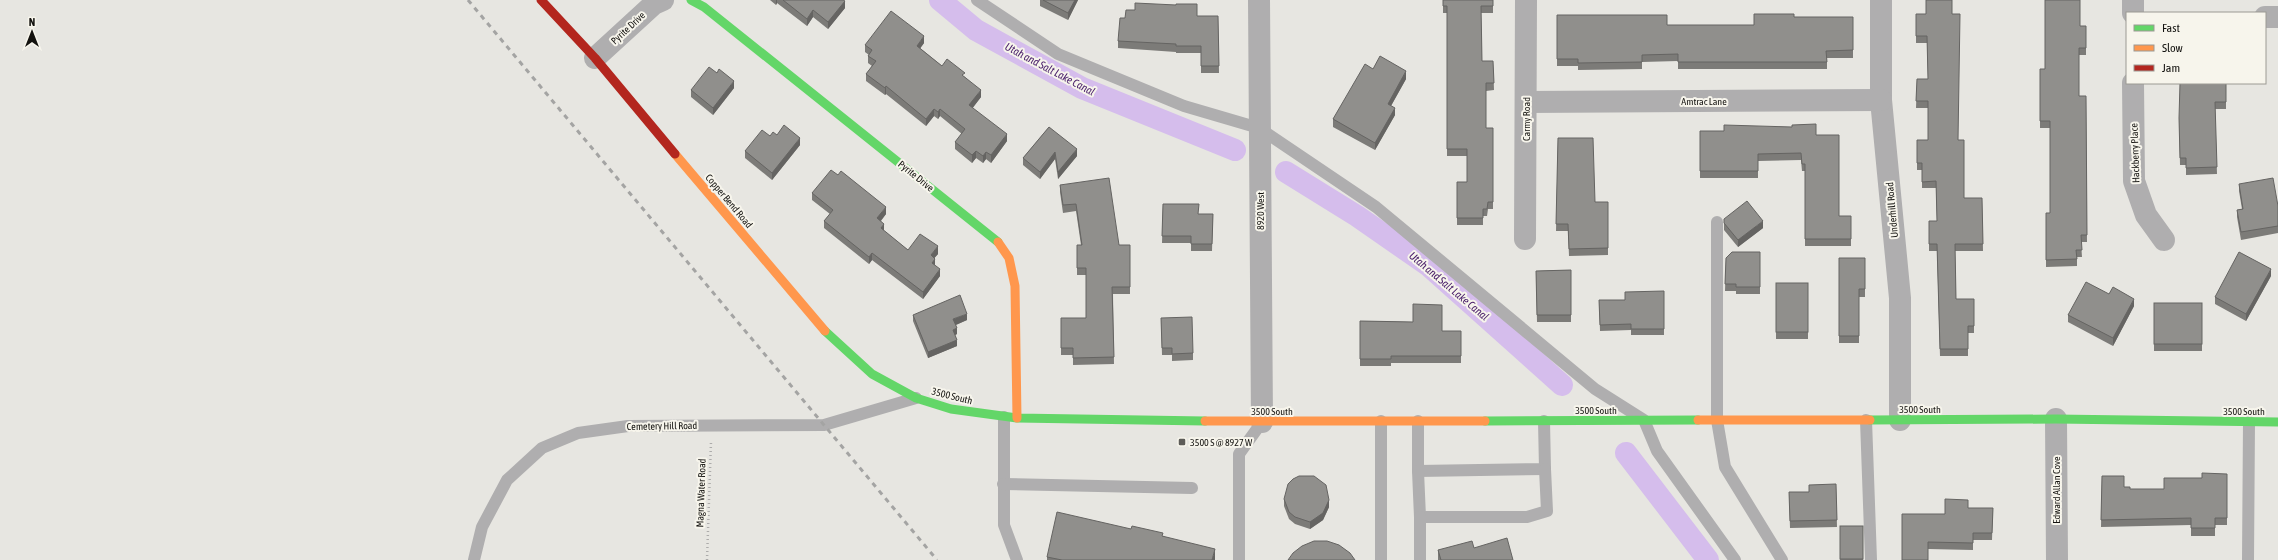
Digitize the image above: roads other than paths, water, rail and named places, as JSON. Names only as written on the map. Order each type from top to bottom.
[{"type":"street","name":"Copper Bend Road","points":[[541,0],[595,58],[807,312],[828,335],[872,374],[916,398]]},
{"type":"street","name":"Pyrite Drive","points":[[595,58],[654,4],[663,0]]},
{"type":"street","name":"Pyrite Drive","points":[[691,0],[704,7],[723,22],[991,235],[1004,248],[1012,265],[1015,286],[1017,418]]},
{"type":"street","name":"8920 West","points":[[1259,0],[1262,422]]},
{"type":"street","name":"Carmy Road","points":[[1525,239],[1526,0]]},
{"type":"street","name":"Underhill Road","points":[[1881,0],[1881,100],[1900,298],[1900,420]]},
{"type":"street","points":[[2133,0],[2133,12]]},
{"type":"street","points":[[2266,17],[2278,17]]},
{"type":"street","name":"Hackberry Place","points":[[2134,84],[2134,181],[2146,215],[2164,240]]},
{"type":"street","name":"Amtrac Lane","points":[[1526,102],[1881,100]]},
{"type":"street","name":"3500 South","points":[[916,398],[951,409],[1017,418],[1262,422],[2056,419],[2278,422]]},
{"type":"street","name":"Edward Allan Cove","points":[[2056,419],[2057,560]]},
{"type":"lane","points":[[977,0],[1058,54],[1260,138],[1376,207],[1595,389],[1640,420],[1657,451],[1735,560]]},
{"type":"lane","points":[[1717,222],[1717,420],[1725,467],[1782,560]]},
{"type":"lane","name":"Cemetery Hill Road","points":[[474,560],[482,528],[507,480],[542,448],[578,433],[628,426],[824,425],[916,398]]},
{"type":"lane","points":[[1004,417],[1004,525],[1017,560]]},
{"type":"lane","points":[[1866,420],[1871,560]]},
{"type":"lane","points":[[1420,517],[1527,517],[1547,511],[1544,421]]},
{"type":"lane","points":[[1239,560],[1239,454],[1262,422]]},
{"type":"lane","points":[[1382,422],[1382,560]]},
{"type":"lane","points":[[1418,422],[1420,560]]},
{"type":"lane","points":[[2248,560],[2249,422]]},
{"type":"lane","points":[[1418,471],[1545,469]]},
{"type":"lane","points":[[1003,484],[1192,488]]},
{"type":"waterway","name":"Utah and Salt Lake Canal","points":[[940,0],[976,30],[1082,88],[1235,150]]},
{"type":"waterway","name":"Utah and Salt Lake Canal","points":[[1286,172],[1357,216],[1429,266],[1562,385]]},
{"type":"waterway","name":"Utah and Salt Lake Canal","points":[[1626,453],[1708,560]]},
{"type":"railway","points":[[468,0],[937,560]]},
{"type":"place","name":"3500 S @ 8927 W","points":[[1182,442]]}]
